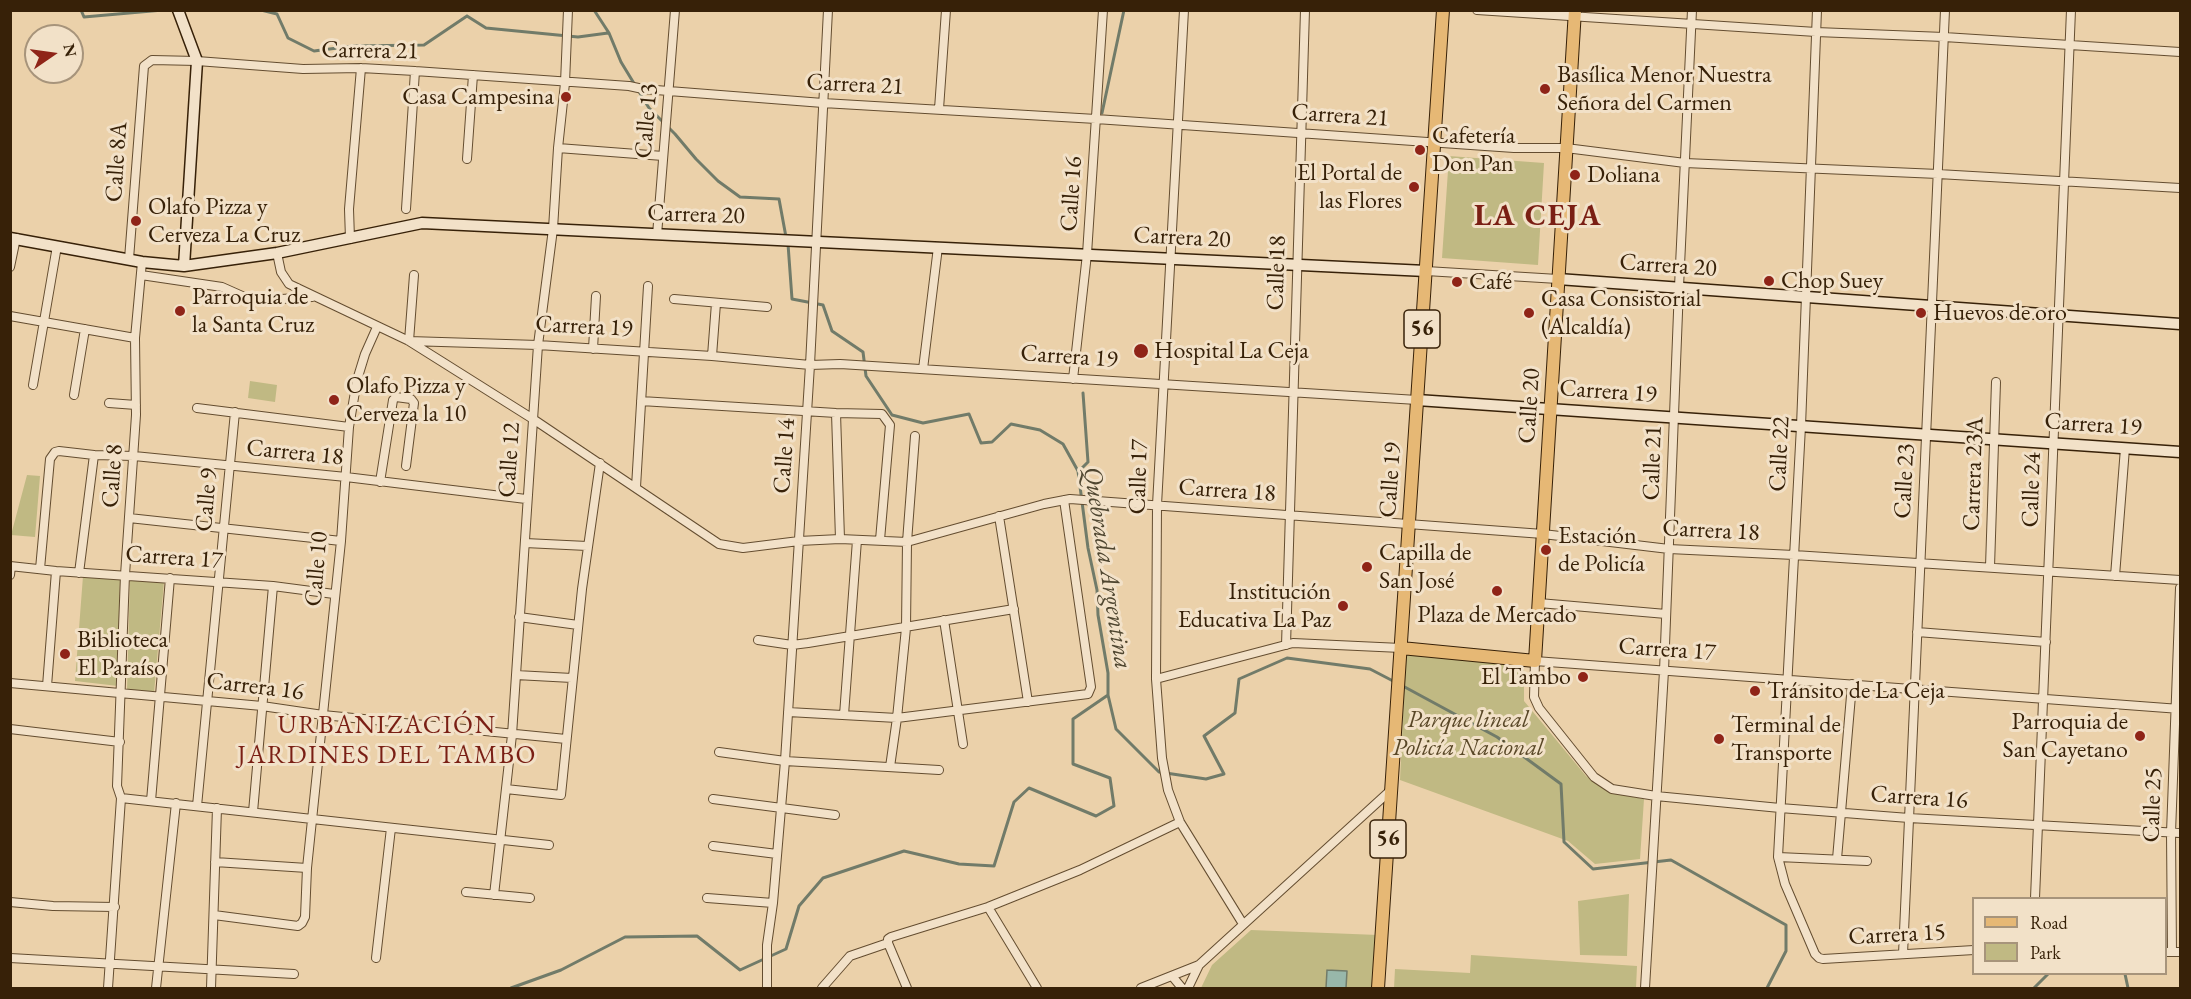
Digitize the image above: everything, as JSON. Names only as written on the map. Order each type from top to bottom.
[{"type":"main road","name":"Calle 19","points":[[1378,988],[1443,10]]},
{"type":"main road","points":[[179,11],[197,61],[184,266]]},
{"type":"main road","name":"Calle 20","points":[[1535,661],[1575,14]]},
{"type":"main road","name":"Carrera 20","points":[[13,238],[129,260],[184,266],[277,253],[422,223],[1426,271]]},
{"type":"main road","name":"Carrera 20","points":[[1558,279],[2181,324]]},
{"type":"main road","name":"Carrera 19","points":[[1417,400],[2181,452]]},
{"type":"main road","name":"Carrera 17","points":[[1401,648],[1535,661]]},
{"type":"street","name":"Calle 13","points":[[657,235],[675,10]]},
{"type":"street","name":"Calle 14","points":[[767,988],[765,968],[773,903],[788,712],[814,308],[828,10]]},
{"type":"street","points":[[939,109],[945,10]]},
{"type":"street","name":"Calle 16","points":[[1073,379],[1087,255],[1103,10]]},
{"type":"street","name":"Calle 17","points":[[1184,10],[1157,506],[1156,679],[1162,759],[1168,790],[1180,822],[1243,924]]},
{"type":"street","name":"Calle 18","points":[[1286,645],[1305,10]]},
{"type":"street","points":[[1477,10],[1575,14],[1816,32],[1944,37],[2181,52]]},
{"type":"street","name":"Calle 21","points":[[1645,988],[1664,670],[1692,10]]},
{"type":"street","name":"Calle 22","points":[[1816,10],[1801,426],[1778,857],[1785,884],[1815,954],[1823,959]]},
{"type":"street","name":"Calle 23","points":[[1903,954],[1945,10]]},
{"type":"street","name":"Calle 24","points":[[2035,897],[2071,10]]},
{"type":"street","name":"Calle 12","points":[[494,895],[512,735],[526,499],[538,345],[553,229],[565,83],[568,14]]},
{"type":"street","name":"Carrera 21","points":[[144,66],[152,60],[303,69],[361,68],[415,71],[823,103],[1177,124],[1514,148],[1566,148],[1684,163],[2181,188]]},
{"type":"street","name":"Calle 8A","points":[[129,260],[144,66]]},
{"type":"street","points":[[350,239],[349,209],[361,68]]},
{"type":"street","points":[[406,209],[415,71]]},
{"type":"street","points":[[467,159],[473,75]]},
{"type":"street","points":[[558,148],[663,156]]},
{"type":"street","points":[[10,267],[13,238]]},
{"type":"street","points":[[33,385],[57,246]]},
{"type":"street","points":[[923,369],[938,247]]},
{"type":"street","name":"Carrera 19","points":[[277,253],[281,272],[289,284],[409,341],[538,345],[810,365],[859,365],[1417,400]]},
{"type":"street","name":"Calle 8","points":[[108,988],[121,798],[117,786],[125,575],[134,456],[135,338],[142,262]]},
{"type":"street","name":"Carrera 20","points":[[1426,271],[1558,279]]},
{"type":"street","points":[[141,275],[222,286],[249,298],[266,300],[314,297]]},
{"type":"street","points":[[414,275],[409,341],[533,419],[719,544],[743,548],[799,540],[840,538],[907,542]]},
{"type":"street","points":[[636,487],[648,286]]},
{"type":"street","points":[[593,349],[596,296]]},
{"type":"street","points":[[674,299],[767,307]]},
{"type":"street","points":[[712,356],[716,303]]},
{"type":"street","points":[[10,316],[135,338]]},
{"type":"street","name":"Calle 10","points":[[214,915],[298,926],[305,917],[312,818],[349,427],[364,354],[377,327]]},
{"type":"street","points":[[74,395],[85,329]]},
{"type":"street","name":"Carrera 23A","points":[[1990,567],[1996,382]]},
{"type":"street","points":[[380,482],[393,400],[396,397],[411,399],[414,404],[406,466]]},
{"type":"street","points":[[641,401],[882,414],[890,425],[880,540]]},
{"type":"street","points":[[109,403],[136,405]]},
{"type":"street","points":[[197,408],[349,427]]},
{"type":"street","name":"Calle 9","points":[[197,806],[235,412]]},
{"type":"street","points":[[836,413],[840,538]]},
{"type":"street","points":[[890,766],[906,628],[907,542],[915,436]]},
{"type":"street","points":[[2115,576],[2125,448]]},
{"type":"street","name":"Carrera 18","points":[[40,569],[50,459],[55,452],[59,451],[346,477],[526,499]]},
{"type":"street","points":[[79,573],[94,455]]},
{"type":"street","points":[[506,789],[561,795],[587,546],[600,463]]},
{"type":"street","points":[[788,712],[897,718],[1079,697],[1088,694],[1091,687],[1067,500]]},
{"type":"street","name":"Carrera 18","points":[[907,542],[1067,500],[1543,534],[1669,549],[2181,580]]},
{"type":"street","points":[[999,516],[1028,702]]},
{"type":"street","points":[[129,518],[340,541]]},
{"type":"street","points":[[844,716],[857,540]]},
{"type":"street","points":[[525,543],[587,546]]},
{"type":"street","points":[[10,575],[11,566]]},
{"type":"street","name":"Carrera 17","points":[[11,566],[79,573],[273,586],[334,594]]},
{"type":"street","points":[[47,686],[56,571]]},
{"type":"street","points":[[151,801],[170,578]]},
{"type":"street","points":[[253,812],[273,586]]},
{"type":"street","name":"Calle 25","points":[[2173,952],[2171,832],[2179,708],[2181,588]]},
{"type":"street","points":[[1539,603],[1666,614]]},
{"type":"street","points":[[758,640],[792,645],[1014,609]]},
{"type":"street","points":[[519,617],[578,625]]},
{"type":"street","points":[[944,620],[963,744]]},
{"type":"street","points":[[1917,632],[2046,642]]},
{"type":"street","name":"Carrera 17","points":[[1156,679],[1293,643],[1401,648]]},
{"type":"street","name":"Carrera 17","points":[[1535,661],[2179,708]]},
{"type":"street","name":"Carrera 16","points":[[1535,661],[1534,696],[1539,708],[1594,777],[1612,789],[1656,796],[1840,813],[2181,833]]},
{"type":"street","points":[[516,675],[573,678]]},
{"type":"street","name":"Carrera 16","points":[[10,683],[262,706],[322,715],[566,739]]},
{"type":"street","points":[[1837,859],[1852,684]]},
{"type":"street","points":[[10,729],[120,742]]},
{"type":"street","points":[[720,752],[784,761],[939,770]]},
{"type":"street","points":[[1140,988],[1199,965],[1391,790]]},
{"type":"street","points":[[121,798],[549,845]]},
{"type":"street","points":[[713,798],[835,815]]},
{"type":"street","points":[[156,988],[176,803]]},
{"type":"street","points":[[211,988],[217,808]]},
{"type":"street","points":[[907,988],[888,943],[891,937],[988,907],[1097,864],[1180,822]]},
{"type":"street","points":[[376,958],[391,828]]},
{"type":"street","points":[[713,846],[777,854]]},
{"type":"street","points":[[1778,857],[1867,861]]},
{"type":"street","points":[[215,862],[308,868]]},
{"type":"street","points":[[466,892],[530,898]]},
{"type":"street","points":[[707,898],[773,903]]},
{"type":"street","points":[[10,902],[53,906],[115,907]]},
{"type":"street","points":[[988,907],[1037,988]]},
{"type":"street","points":[[822,988],[850,956],[888,943]]},
{"type":"street","name":"Carrera 15","points":[[1823,959],[1972,950]]},
{"type":"street","points":[[10,958],[294,974]]},
{"type":"street","points":[[1188,988],[1199,965]]},
{"type":"street","points":[[1172,976],[1182,988]]},
{"type":"green space","points":[[1449,156],[1544,163],[1538,265],[1442,258]]},
{"type":"green space","points":[[250,381],[277,385],[275,402],[248,398]]},
{"type":"green space","points":[[27,475],[40,476],[35,537],[11,535]]},
{"type":"green space","points":[[83,576],[120,579],[118,686],[75,681]]},
{"type":"green space","points":[[130,578],[164,582],[154,693],[127,690]]},
{"type":"green space","name":"Parque lineal Policía Nacional","points":[[1406,651],[1524,663],[1524,701],[1586,776],[1610,793],[1644,799],[1640,859],[1595,864],[1568,841],[1400,780]]},
{"type":"green space","points":[[1629,894],[1627,956],[1580,955],[1578,901]]},
{"type":"green space","points":[[1251,930],[1378,935],[1374,988],[1201,988],[1212,965]]},
{"type":"green space","points":[[1471,955],[1637,966],[1636,988],[1394,988],[1395,969],[1470,973]]},
{"type":"shaded area","points":[[1327,970],[1347,971],[1346,988],[1326,988]]},
{"type":"waterway","points":[[81,10],[84,17],[163,10]]},
{"type":"waterway","points":[[261,10],[277,14],[288,38],[314,51],[353,46],[424,45],[467,16]]},
{"type":"waterway","name":"Quebrada Argentina","points":[[594,10],[609,33],[621,62],[649,108],[718,181],[740,197],[779,199],[786,237]]},
{"type":"waterway","points":[[1102,113],[1124,10]]},
{"type":"waterway","points":[[467,16],[486,28],[578,37],[608,33]]},
{"type":"waterway","name":"Quebrada Argentina","points":[[788,244],[792,299],[823,305],[832,331],[863,352],[866,376],[892,415],[923,423],[969,414],[981,443],[992,442],[1011,424],[1040,430],[1063,444],[1078,471],[1088,548],[1097,590],[1098,615],[1108,673],[1108,695]]},
{"type":"waterway","points":[[1079,471],[1088,462],[1083,393]]},
{"type":"waterway","points":[[511,988],[561,970],[625,937],[697,936],[740,970],[786,949],[799,906],[823,878],[904,851],[959,864],[994,866],[1014,802],[1029,788],[1096,816],[1114,806],[1110,778],[1073,764],[1073,719],[1108,695],[1116,729],[1159,772],[1206,779],[1224,774],[1204,736],[1235,713],[1239,679],[1287,658],[1370,669],[1395,682]]},
{"type":"waterway","points":[[1401,685],[1497,737],[1561,784],[1564,842],[1593,869],[1671,860],[1786,925],[1786,951],[1767,988]]},
{"type":"waterway","points":[[2034,988],[2047,975]]},
{"type":"waterway","points":[[2125,975],[2128,988]]},
{"type":"place","name":"Basílica Menor Nuestra Señora del Carmen","points":[[1545,89]]},
{"type":"place","name":"Casa Campesina","points":[[566,97]]},
{"type":"place","name":"Cafetería Don Pan","points":[[1420,150]]},
{"type":"place","name":"Doliana","points":[[1575,175]]},
{"type":"place","name":"El Portal de las Flores","points":[[1414,187]]},
{"type":"place","name":"Olafo Pizza y Cerveza La Cruz","points":[[136,221]]},
{"type":"place","name":"Chop Suey","points":[[1769,281]]},
{"type":"place","name":"Café","points":[[1457,282]]},
{"type":"place","name":"Parroquia de la Santa Cruz","points":[[180,311]]},
{"type":"place","name":"Casa Consistorial (Alcaldía)","points":[[1529,313]]},
{"type":"place","name":"Huevos de oro","points":[[1921,313]]},
{"type":"place","name":"Hospital La Ceja","points":[[1141,351]]},
{"type":"place","name":"Olafo Pizza y Cerveza la 10","points":[[334,400]]},
{"type":"place","name":"Estación de Policía","points":[[1546,550]]},
{"type":"place","name":"Capilla de San José","points":[[1367,567]]},
{"type":"place","name":"Plaza de Mercado","points":[[1497,591]]},
{"type":"place","name":"Institución Educativa La Paz","points":[[1343,606]]},
{"type":"place","name":"Biblioteca El Paraíso","points":[[65,654]]},
{"type":"place","name":"El Tambo","points":[[1583,677]]},
{"type":"place","name":"Tránsito de La Ceja","points":[[1755,691]]},
{"type":"place","name":"Parroquia de San Cayetano","points":[[2140,736]]},
{"type":"place","name":"Terminal de Transporte","points":[[1719,739]]},
{"type":"district","name":"LA CEJA","points":[[1538,217]]},
{"type":"district","name":"URBANIZACIÓN JARDINES DEL TAMBO","points":[[387,741]]}]
